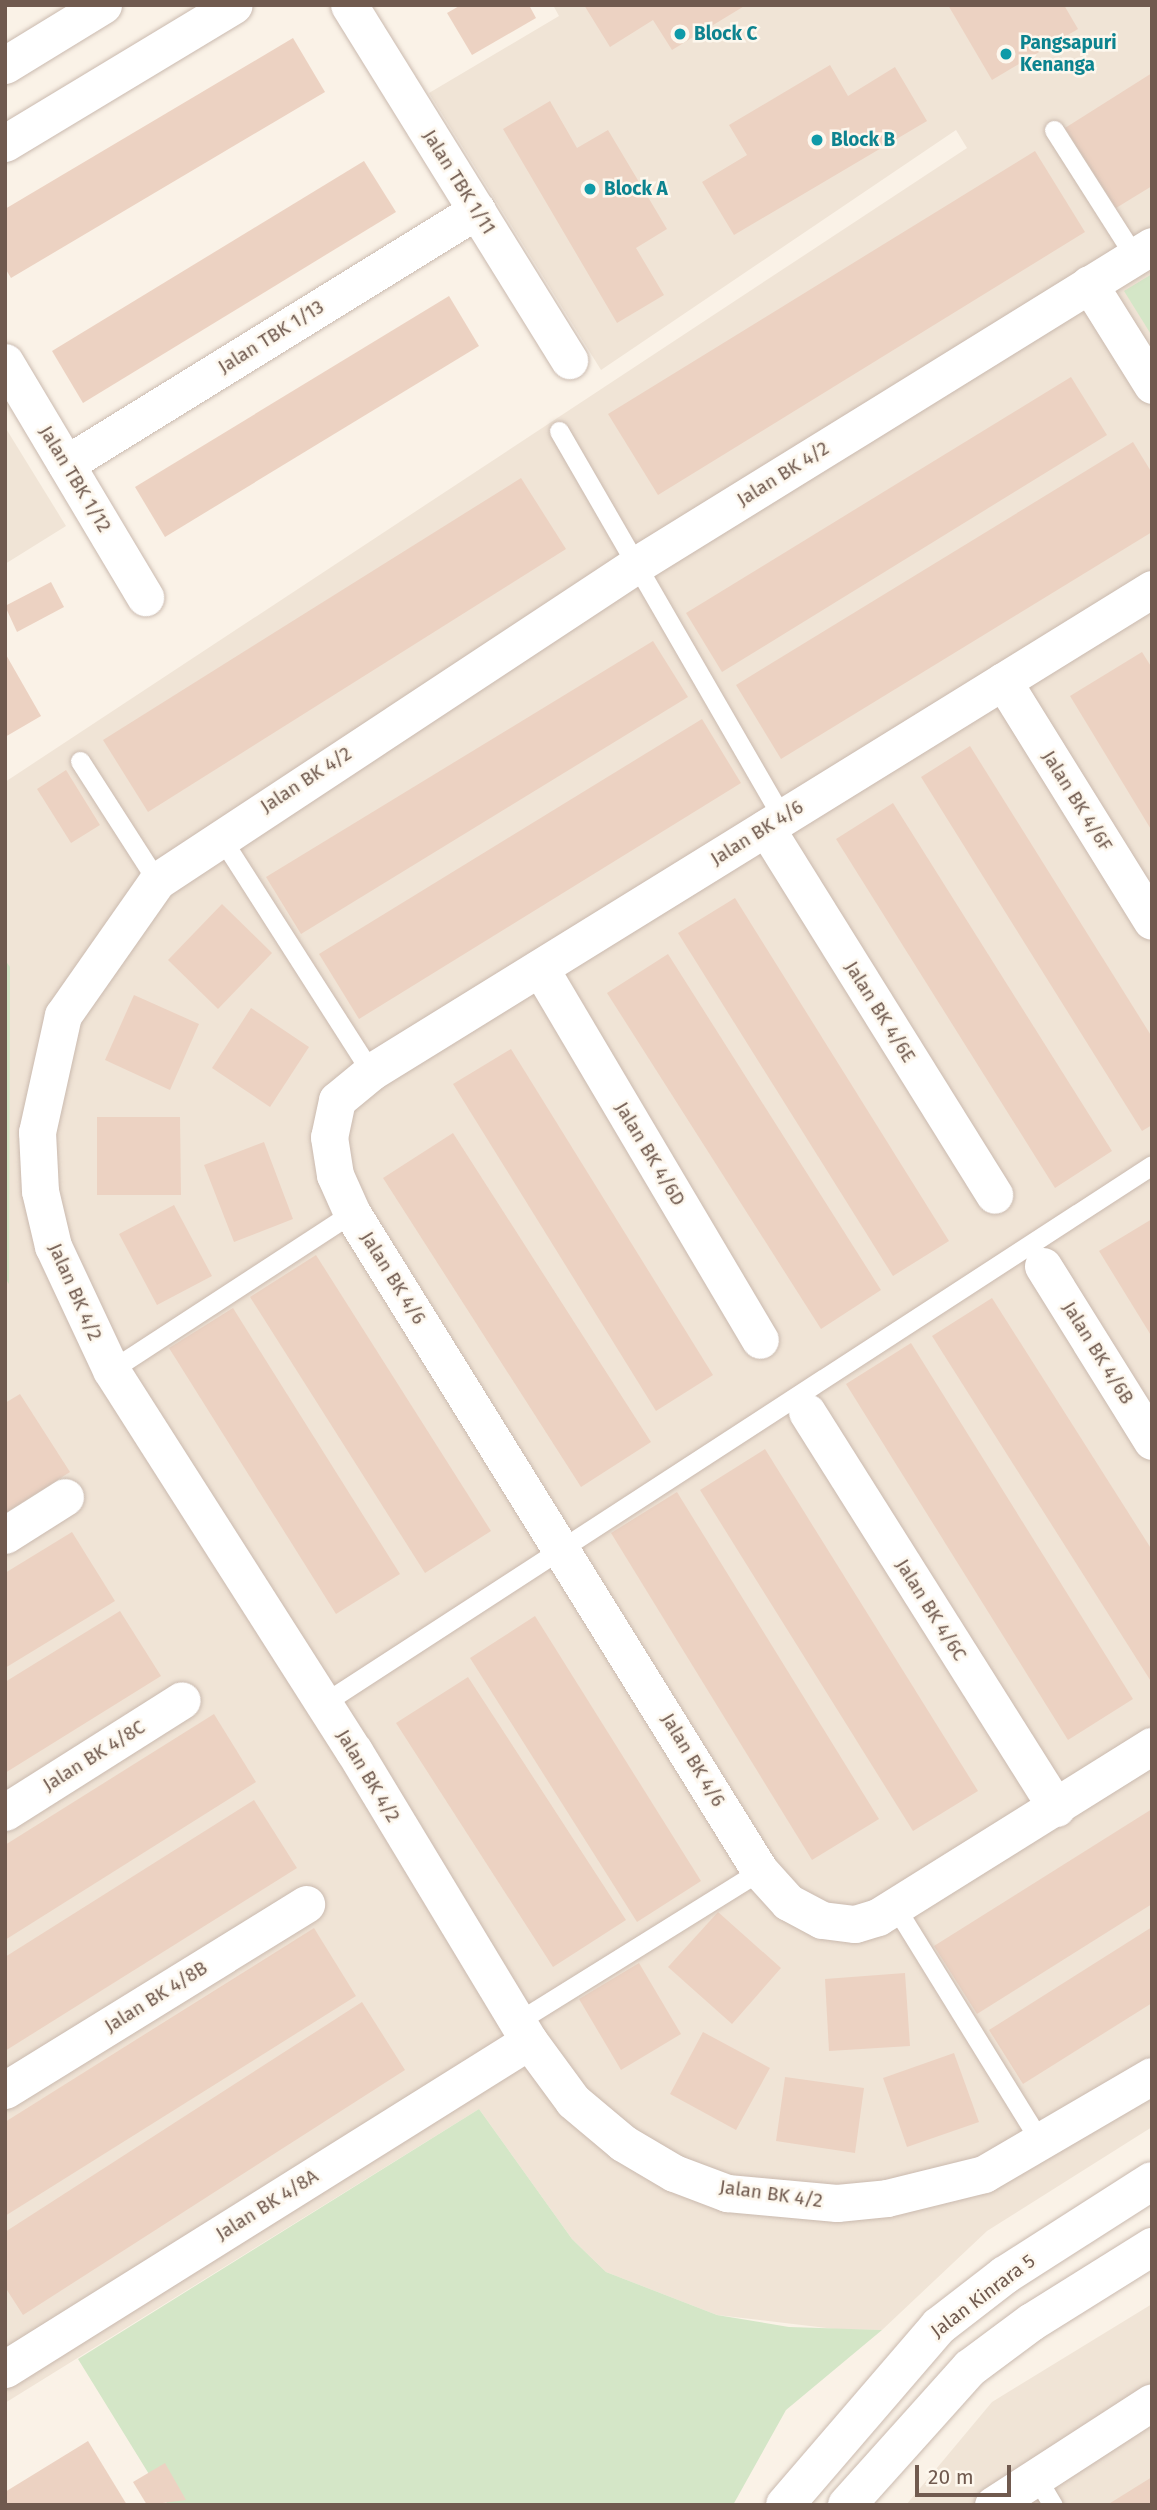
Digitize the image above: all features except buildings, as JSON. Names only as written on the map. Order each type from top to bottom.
[{"type":"main road","name":"Jalan Kinrara 5","points":[[785,2505],[939,2326],[1005,2275],[1152,2181]]},
{"type":"main road","points":[[847,2505],[970,2368],[1031,2322],[1152,2247]]},
{"type":"street","points":[[5,65],[103,5]]},
{"type":"street","points":[[5,143],[234,5]]},
{"type":"street","name":"Jalan TBK 1/11","points":[[349,5],[569,360]]},
{"type":"street","name":"Jalan TBK 1/13","points":[[66,464],[477,209]]},
{"type":"street","name":"Jalan BK 4/2","points":[[1143,252],[636,565],[220,836],[157,881],[63,1015],[37,1132],[40,1191],[53,1247],[111,1370],[324,1703],[523,2031],[573,2101],[623,2143],[674,2173],[727,2193],[837,2203],[887,2198],[984,2174],[1042,2144],[1152,2076]]},
{"type":"street","points":[[1089,284],[1152,385]]},
{"type":"street","name":"Jalan TBK 1/12","points":[[5,362],[145,597]]},
{"type":"street","name":"Jalan BK 4/6","points":[[1152,589],[371,1072],[337,1100],[329,1137],[335,1175],[352,1213],[563,1547],[760,1871],[788,1902],[822,1920],[855,1924],[896,1908],[1152,1746]]},
{"type":"street","name":"Jalan BK 4/6F","points":[[1003,681],[1152,921]]},
{"type":"street","name":"Jalan BK 4/6E","points":[[774,823],[994,1195]]},
{"type":"street","name":"Jalan BK 4/6D","points":[[540,968],[760,1340]]},
{"type":"street","name":"Jalan BK 4/6B","points":[[1044,1266],[1152,1441]]},
{"type":"street","name":"Jalan BK 4/6C","points":[[807,1412],[1056,1808]]},
{"type":"street","points":[[5,1535],[65,1497]]},
{"type":"street","name":"Jalan BK 4/8C","points":[[5,1812],[182,1700]]},
{"type":"street","name":"Jalan BK 4/8B","points":[[5,2090],[306,1904]]},
{"type":"street","name":"Jalan BK 4/8A","points":[[5,2369],[523,2031]]},
{"type":"street","points":[[993,2505],[1044,2491],[1152,2402]]},
{"type":"lane","points":[[1054,130],[1143,252]]},
{"type":"lane","points":[[559,431],[636,565],[774,823]]},
{"type":"lane","points":[[80,761],[157,881]]},
{"type":"lane","points":[[220,836],[371,1072]]},
{"type":"lane","points":[[324,1703],[1152,1165]]},
{"type":"lane","points":[[111,1370],[352,1213]]},
{"type":"lane","points":[[523,2031],[760,1871]]},
{"type":"lane","points":[[896,1908],[1042,2144]]},
{"type":"shaded area","points":[[553,5],[1152,5],[1152,2127],[987,2231],[882,2330],[835,2329],[717,2315],[606,2272],[572,2239],[479,2109],[5,2403],[5,782],[967,148],[956,130],[601,370],[429,93],[559,16]]},
{"type":"shaded area","points":[[5,427],[66,526],[5,564]]},
{"type":"shaded area","points":[[1152,2304],[1152,2505],[906,2505],[992,2402]]},
{"type":"green space","points":[[1152,274],[1152,336],[1124,291]]},
{"type":"green space","points":[[5,960],[10,967],[9,1284],[5,1278]]},
{"type":"green space","points":[[479,2109],[572,2239],[606,2272],[717,2315],[789,2327],[882,2330],[786,2410],[733,2505],[168,2505],[78,2359]]},
{"type":"place","name":"Block C","points":[[680,34]]},
{"type":"place","name":"Pangsapuri Kenanga","points":[[1006,54]]},
{"type":"place","name":"Block B","points":[[817,140]]},
{"type":"place","name":"Block A","points":[[590,189]]}]
